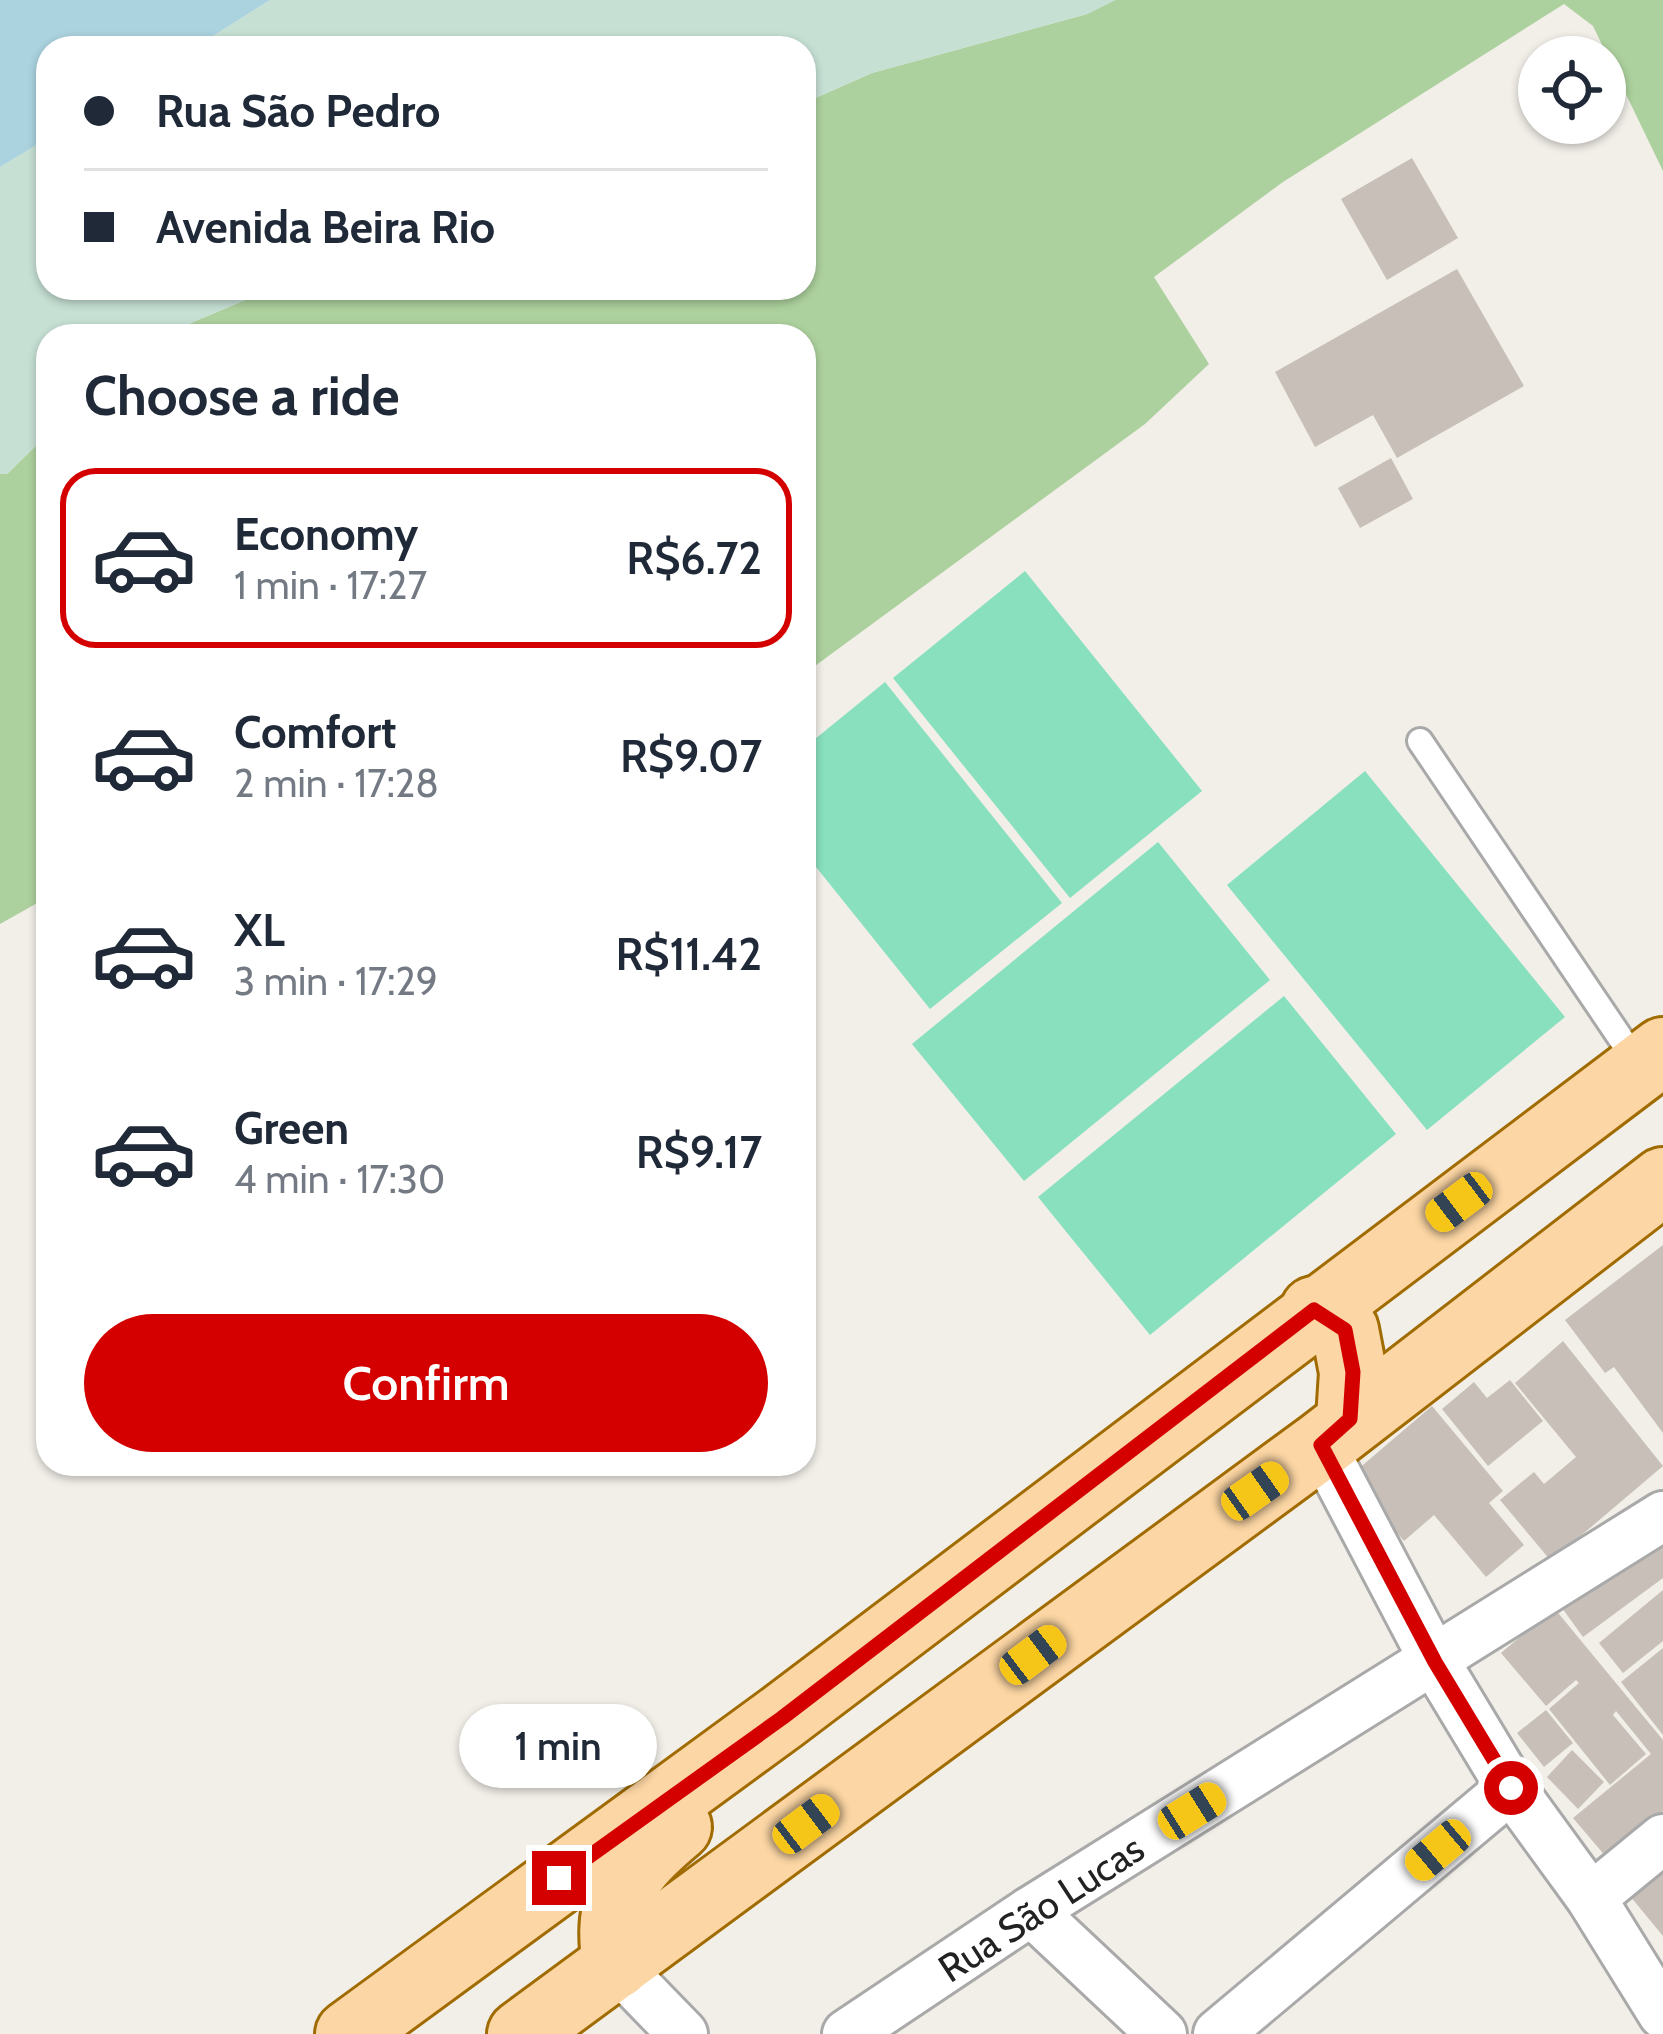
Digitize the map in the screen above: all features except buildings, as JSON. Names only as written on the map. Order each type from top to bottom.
[{"type":"main road","points":[[349,2034],[782,1718],[1314,1310],[1652,1060]]},
{"type":"main road","points":[[521,2034],[1335,1432],[1663,1181]]},
{"type":"main road","points":[[1314,1310],[1345,1330],[1353,1372],[1335,1432]]},
{"type":"main road","points":[[616,1965],[609,1922],[623,1885],[651,1850],[741,1773],[782,1718]]},
{"type":"street","points":[[1335,1432],[1435,1662],[1511,1788],[1592,1898],[1663,2014]]},
{"type":"street","name":"Rua São Lucas","points":[[847,2034],[1031,1911],[1663,1516]]},
{"type":"street","points":[[1218,2034],[1511,1788]]},
{"type":"street","points":[[1592,1898],[1663,1839]]},
{"type":"street","points":[[1031,1911],[1162,2034]]},
{"type":"street","points":[[616,1965],[683,2034]]},
{"type":"lane","points":[[1420,741],[1652,1060]]},
{"type":"green space","points":[[270,0],[1115,0],[1087,14],[872,73],[816,98],[816,36],[213,36]]},
{"type":"green space","points":[[1115,0],[1663,0],[1663,171],[1626,94],[1626,36],[1598,36],[1593,26],[1564,4],[1283,182],[1154,277],[1209,364],[1145,424],[816,665],[816,324],[188,324],[246,300],[816,300],[816,98],[872,73],[1087,14]]},
{"type":"green space","points":[[36,145],[36,300],[246,300],[188,324],[36,324],[36,446],[7,474],[0,474],[0,167]]},
{"type":"green space","points":[[36,446],[36,904],[0,924],[0,474],[7,474]]},
{"type":"green space","points":[[1025,571],[1202,791],[1070,898],[893,678]]},
{"type":"green space","points":[[885,682],[1062,903],[930,1009],[816,867],[816,738]]},
{"type":"green space","points":[[1365,771],[1565,1017],[1427,1130],[1227,885]]},
{"type":"green space","points":[[1158,842],[1270,980],[1024,1181],[912,1044]]},
{"type":"green space","points":[[1284,996],[1396,1134],[1150,1335],[1038,1197]]},
{"type":"water","points":[[0,0],[270,0],[213,36],[36,36],[36,145],[0,167]]},
{"type":"route","points":[[559,1878],[782,1718],[1314,1310],[1345,1330],[1353,1372],[1350,1419],[1321,1445],[1435,1662],[1511,1788]]}]
